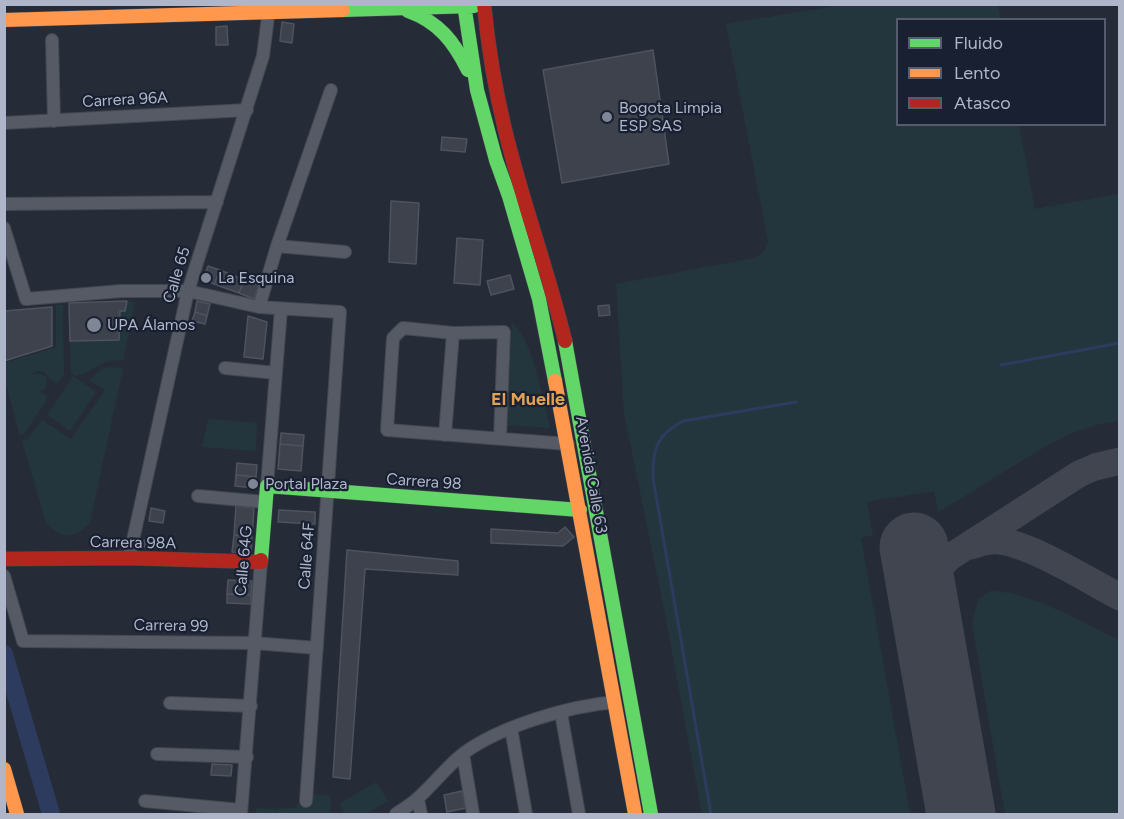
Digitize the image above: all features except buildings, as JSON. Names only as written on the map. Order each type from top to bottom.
[{"type":"main road","name":"Avenida Calle 63","points":[[464,5],[477,90],[539,299],[568,444],[635,814]]},
{"type":"main road","points":[[4,20],[267,8],[398,8],[484,5]]},
{"type":"main road","name":"Avenida Calle 63","points":[[484,5],[489,52],[506,131],[554,295],[566,347],[651,814]]},
{"type":"main road","points":[[398,8],[427,18],[444,30],[456,45],[477,90]]},
{"type":"main road","name":"Carrera 98","points":[[267,486],[580,510]]},
{"type":"main road","name":"Calle 64G","points":[[261,562],[267,486]]},
{"type":"main road","name":"Carrera 98A","points":[[4,560],[129,558],[261,562]]},
{"type":"main road","points":[[4,769],[17,814]]},
{"type":"street","name":"Calle 65","points":[[129,558],[188,291],[247,110],[265,45],[267,8]]},
{"type":"street","points":[[52,40],[54,121]]},
{"type":"street","points":[[259,307],[277,246],[331,90]]},
{"type":"street","name":"Carrera 96A","points":[[4,123],[247,110]]},
{"type":"street","points":[[4,204],[217,202]]},
{"type":"street","points":[[4,228],[26,299],[121,291],[188,291],[259,307],[281,309]]},
{"type":"street","points":[[277,246],[345,252]]},
{"type":"street","name":"Calle 64F","points":[[281,309],[340,312],[306,801]]},
{"type":"street","name":"Calle 64G","points":[[267,486],[281,309]]},
{"type":"street","points":[[500,438],[504,332],[453,333],[403,328],[397,332],[393,338],[387,429],[568,444]]},
{"type":"street","points":[[445,435],[453,333]]},
{"type":"street","points":[[225,368],[276,374]]},
{"type":"street","points":[[198,496],[265,502]]},
{"type":"street","name":"Calle 64G","points":[[241,812],[261,562]]},
{"type":"street","name":"Carrera 99","points":[[4,576],[23,641],[254,643],[317,648]]},
{"type":"street","points":[[396,814],[418,799],[463,754],[487,738],[561,713],[615,702]]},
{"type":"street","points":[[170,703],[251,706]]},
{"type":"street","points":[[561,713],[579,814]]},
{"type":"street","points":[[511,728],[525,814]]},
{"type":"street","points":[[157,754],[247,757]]},
{"type":"street","points":[[463,754],[473,814]]},
{"type":"street","points":[[418,799],[421,814]]},
{"type":"street","points":[[145,801],[241,812]]},
{"type":"shaded area","points":[[842,5],[998,5],[1001,18],[896,18],[896,126],[1019,126],[1035,209],[1119,194],[1119,421],[1089,427],[1062,438],[938,512],[934,491],[867,502],[873,535],[861,538],[910,814],[702,814],[665,614],[624,413],[616,284],[754,258],[760,255],[766,247],[768,241],[726,24]]},
{"type":"shaded area","points":[[127,301],[135,303],[123,361],[110,361],[76,376],[71,373],[70,341],[120,311],[125,311]]},
{"type":"shaded area","points":[[56,305],[63,305],[64,375],[57,383],[39,371],[31,375],[40,373],[46,377],[47,387],[40,392],[46,395],[47,399],[24,434],[20,436],[5,380],[5,363],[56,347]]},
{"type":"shaded area","points":[[512,323],[526,342],[550,428],[506,425]]},
{"type":"shaded area","points":[[123,368],[90,522],[79,532],[63,534],[57,532],[46,522],[22,441],[28,439],[42,420],[71,439],[105,390],[89,380],[102,369]]},
{"type":"shaded area","points":[[73,376],[96,392],[70,431],[47,415]]},
{"type":"shaded area","points":[[208,419],[257,423],[256,451],[202,447]]},
{"type":"shaded area","points":[[990,591],[1005,592],[1039,602],[1119,640],[1119,814],[1005,814],[972,624],[978,600]]},
{"type":"shaded area","points":[[376,782],[388,801],[366,814],[346,814],[339,804]]},
{"type":"shaded area","points":[[313,794],[331,796],[330,814],[256,814],[256,808],[278,810],[286,807],[296,808],[298,803],[312,803]]},
{"type":"waterway","points":[[1001,365],[1120,343]]},
{"type":"waterway","points":[[711,814],[653,478],[655,451],[667,432],[683,421],[796,402]]},
{"type":"waterway","points":[[4,654],[51,814]]},
{"type":"taxiway","points":[[927,619],[926,600],[929,585],[936,571],[950,557],[1079,474],[1095,467],[1120,461]]},
{"type":"taxiway","points":[[971,546],[999,541],[1027,549],[1120,597]]},
{"type":"runway","points":[[914,547],[961,814]]},
{"type":"traffic: fast","points":[[464,4],[477,90],[539,299],[555,381]]},
{"type":"traffic: fast","points":[[343,10],[474,6]]},
{"type":"traffic: fast","points":[[408,11],[437,27],[451,42],[468,70]]},
{"type":"traffic: fast","points":[[565,341],[651,814]]},
{"type":"traffic: fast","points":[[261,560],[267,486],[580,510]]},
{"type":"traffic: slow","points":[[4,20],[343,10]]},
{"type":"traffic: slow","points":[[555,381],[635,814]]},
{"type":"traffic: slow","points":[[4,769],[17,814]]},
{"type":"traffic: jam","points":[[484,4],[492,67],[505,130],[565,341]]},
{"type":"traffic: jam","points":[[4,559],[129,558],[261,562],[261,560]]},
{"type":"place","name":"Bogota Limpia ESP SAS","points":[[607,117]]},
{"type":"place","name":"La Esquina","points":[[206,278]]},
{"type":"place","name":"UPA Álamos","points":[[94,325]]},
{"type":"place","name":"Portal Plaza","points":[[253,484]]},
{"type":"district","name":"El Muelle","points":[[528,400]]}]
